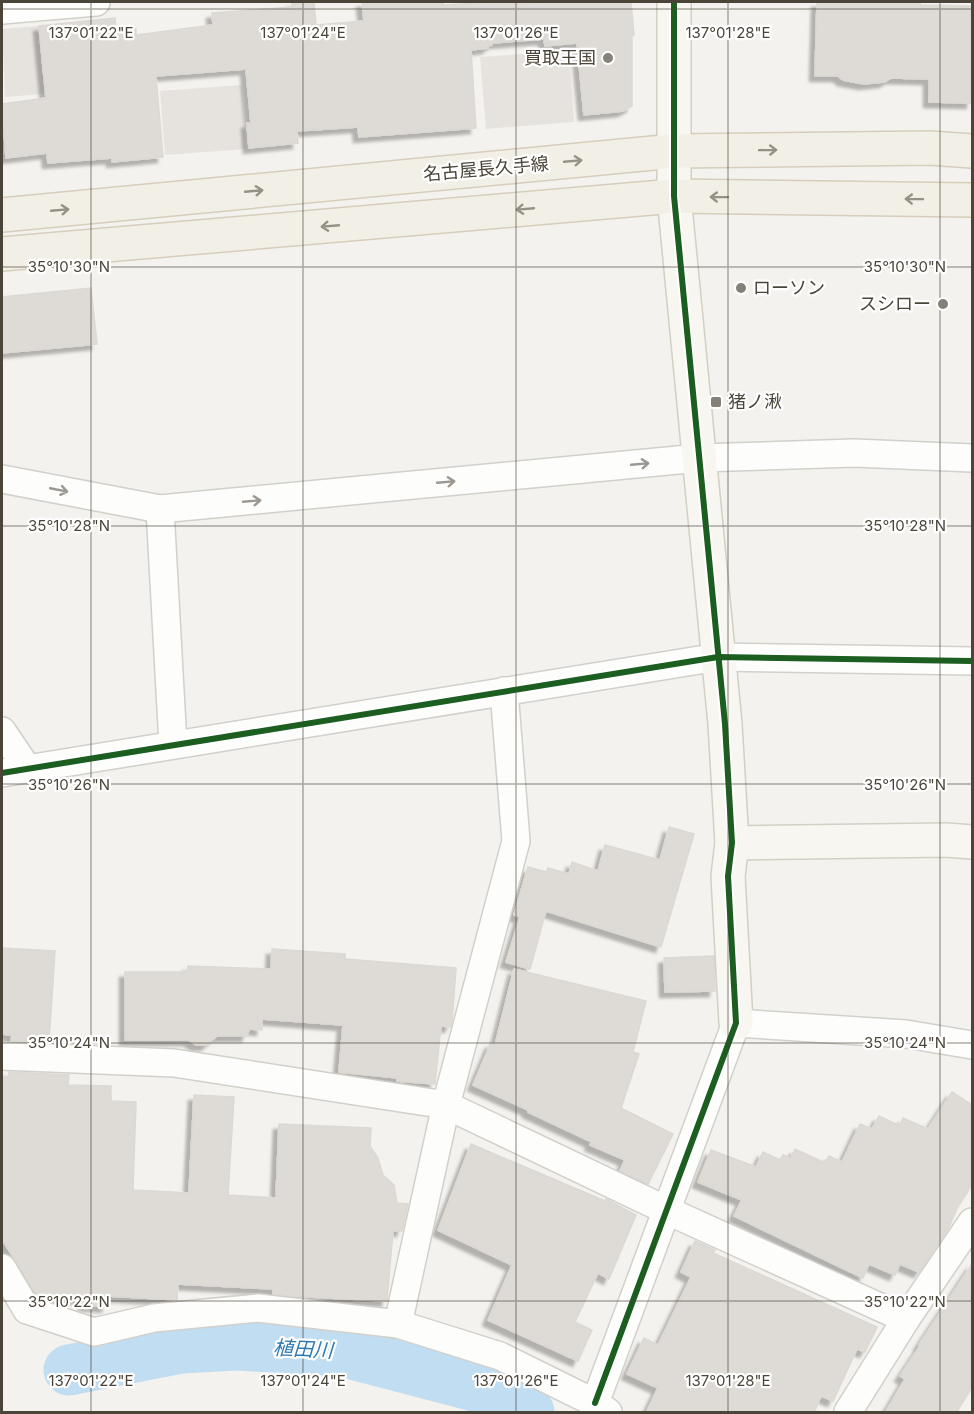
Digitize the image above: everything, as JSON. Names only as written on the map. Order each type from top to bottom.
[{"type":"main road","name":"名古屋長久手線","points":[[2,215],[674,151],[930,148],[972,150]]},
{"type":"main road","points":[[2,254],[674,196],[972,200]]},
{"type":"street","points":[[2,10],[96,2]]},
{"type":"street","points":[[2,1268],[27,1310],[94,1332],[154,1318],[258,1308],[398,1324],[500,1356],[602,1408],[668,1211],[735,1023],[728,876],[732,843],[725,724],[674,196],[674,2]]},
{"type":"street","points":[[2,479],[160,509],[699,458],[854,453],[972,458]]},
{"type":"street","points":[[160,509],[173,745]]},
{"type":"street","points":[[2,731],[14,770],[718,657],[972,661]]},
{"type":"street","points":[[398,1324],[446,1105],[516,841],[504,691]]},
{"type":"street","points":[[732,843],[946,840],[972,842]]},
{"type":"street","points":[[735,1023],[906,1034],[972,1045]]},
{"type":"street","points":[[2,1056],[174,1063],[446,1105],[668,1211],[906,1319]]},
{"type":"street","points":[[848,1413],[906,1319],[972,1222]]},
{"type":"shaded area","points":[[39,26],[42,73],[69,72],[71,92],[5,97],[2,29]]},
{"type":"shaded area","points":[[569,51],[574,122],[486,129],[480,57]]},
{"type":"shaded area","points":[[242,85],[246,149],[165,155],[160,91]]},
{"type":"building","points":[[292,2],[314,2],[316,25],[364,21],[362,2],[443,2],[443,5],[497,2],[521,2],[521,4],[631,2],[634,35],[632,35],[632,106],[623,111],[584,115],[577,43],[545,46],[544,39],[492,43],[488,48],[471,50],[476,128],[359,137],[358,127],[297,131],[298,143],[249,148],[247,123],[251,123],[246,69],[156,76],[163,157],[112,162],[112,158],[48,163],[47,153],[6,158],[2,104],[46,98],[39,26],[115,18],[116,30],[136,29],[136,35],[213,25],[212,13],[292,7]]},
{"type":"building","points":[[817,2],[921,2],[920,5],[972,6],[972,103],[929,102],[929,79],[891,78],[884,82],[864,84],[843,80],[838,76],[815,76]]},
{"type":"building","points":[[91,288],[97,344],[2,353],[2,297]]},
{"type":"building","points":[[669,827],[694,834],[661,947],[546,911],[530,969],[506,962],[520,917],[514,915],[528,867],[546,872],[548,868],[569,874],[572,862],[598,871],[605,845],[660,860]]},
{"type":"building","points":[[2,948],[55,951],[49,1042],[11,1041],[12,1035],[2,1034]]},
{"type":"building","points":[[272,949],[345,954],[345,959],[456,968],[452,1022],[450,1027],[441,1026],[435,1084],[339,1072],[343,1025],[262,1019],[262,1030],[249,1029],[247,1036],[217,1036],[206,1045],[196,1045],[189,1040],[125,1040],[125,972],[188,972],[188,966],[271,969]]},
{"type":"building","points":[[714,956],[715,991],[665,992],[664,958]]},
{"type":"building","points":[[514,969],[646,1001],[633,1052],[639,1054],[621,1108],[673,1134],[648,1184],[620,1171],[625,1160],[590,1145],[592,1142],[473,1085],[491,1043],[495,1045]]},
{"type":"building","points":[[9,1072],[69,1075],[68,1085],[111,1086],[111,1101],[136,1102],[133,1190],[189,1193],[194,1095],[234,1097],[228,1195],[276,1198],[279,1124],[371,1128],[370,1146],[378,1158],[383,1175],[394,1185],[397,1203],[408,1204],[402,1231],[393,1231],[387,1301],[288,1296],[273,1294],[273,1289],[178,1284],[177,1300],[107,1296],[107,1307],[83,1305],[84,1299],[38,1297],[2,1239],[2,1077],[9,1077]]},
{"type":"building","points":[[952,1092],[972,1105],[972,1185],[958,1206],[949,1227],[919,1272],[900,1264],[895,1275],[869,1264],[863,1278],[734,1216],[742,1200],[698,1182],[711,1150],[756,1167],[763,1152],[780,1160],[783,1155],[791,1158],[795,1149],[825,1163],[829,1156],[842,1162],[860,1124],[872,1129],[879,1116],[900,1126],[903,1118],[928,1129]]},
{"type":"building","points":[[471,1144],[605,1201],[606,1199],[636,1215],[609,1279],[598,1273],[575,1322],[592,1330],[578,1361],[488,1320],[512,1265],[438,1230]]},
{"type":"building","points":[[695,1241],[715,1250],[713,1253],[877,1327],[865,1352],[857,1349],[833,1401],[821,1396],[814,1413],[646,1413],[658,1388],[627,1374],[644,1338],[658,1345],[691,1277],[681,1272]]},
{"type":"building","points":[[972,1264],[972,1387],[956,1413],[885,1413],[905,1379],[900,1376]]},
{"type":"waterway","name":"植田川","points":[[69,1370],[181,1348],[237,1345],[341,1351],[475,1386],[529,1412]]},
{"type":"cycle path","points":[[595,1403],[736,1023],[728,876],[732,843],[725,724],[674,196],[674,2]]},
{"type":"cycle path","points":[[2,773],[718,657],[972,661]]},
{"type":"place","name":"買取王国","points":[[608,58]]},
{"type":"place","name":"ローソン","points":[[741,288]]},
{"type":"place","name":"スシロー","points":[[943,304]]},
{"type":"place","name":"猪ノ湫","points":[[716,402]]}]
